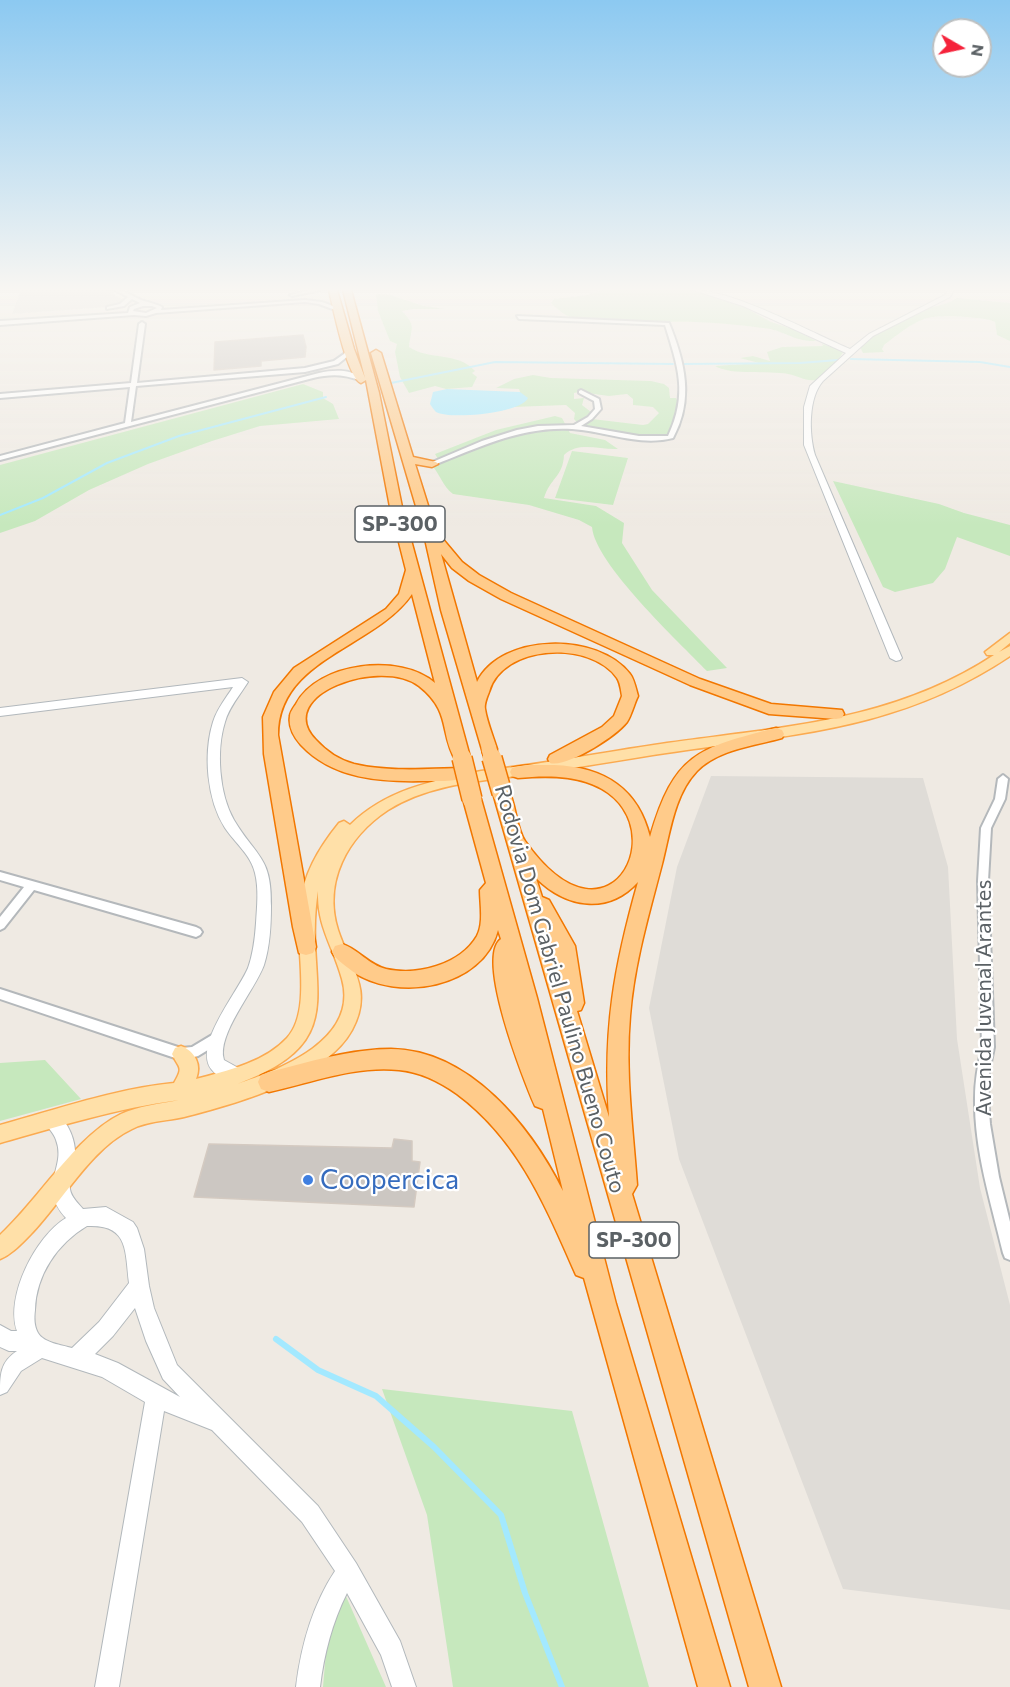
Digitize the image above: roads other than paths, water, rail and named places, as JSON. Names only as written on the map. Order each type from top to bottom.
[{"type":"highway","points":[[356,369],[359,378],[374,393]]},
{"type":"highway","name":"Rodovia Dom Gabriel Paulino Bueno Couto","points":[[368,369],[396,507],[462,756],[471,799],[527,998],[556,1123],[603,1304],[714,1687]]},
{"type":"highway","name":"Rodovia Dom Gabriel Paulino Bueno Couto","points":[[380,369],[429,530],[448,610],[765,1687]]},
{"type":"highway","points":[[406,459],[432,464]]},
{"type":"highway","points":[[413,479],[421,469],[432,464]]},
{"type":"highway","points":[[429,530],[458,565],[474,578],[506,596],[695,682],[769,709],[836,714]]},
{"type":"highway","points":[[306,947],[276,776],[270,729],[272,716],[283,689],[309,663],[391,613],[405,598],[411,585],[411,563]]},
{"type":"highway","points":[[477,707],[488,676],[500,664],[527,651],[568,648],[593,654],[607,661],[624,677],[628,688],[628,700],[621,718],[604,734],[556,759]]},
{"type":"highway","points":[[450,714],[433,689],[418,678],[400,672],[370,669],[334,678],[312,692],[300,707],[298,724],[300,733],[308,746],[325,758],[352,770],[409,776],[459,774]]},
{"type":"highway","points":[[627,1216],[619,1079],[619,1018],[630,949],[659,836],[678,783],[693,765],[713,752],[776,734]]},
{"type":"highway","points":[[516,840],[544,876],[573,895],[593,898],[613,893],[628,883],[636,874],[643,839],[639,819],[623,798],[602,781],[551,769],[518,772]]},
{"type":"highway","points":[[342,952],[374,974],[388,977],[421,980],[462,963],[474,954],[490,928],[485,846]]},
{"type":"highway","points":[[269,1082],[370,1060],[392,1059],[430,1067],[471,1090],[503,1117],[529,1150],[553,1193],[603,1304]]},
{"type":"main road","points":[[0,1134],[144,1095],[180,1091],[236,1075],[275,1058],[293,1044],[302,1030],[308,1013],[306,913],[309,887],[317,863],[334,837],[355,818],[391,796],[459,774],[761,729],[836,714],[897,698],[954,675],[987,655],[1010,637]]},
{"type":"main road","points":[[0,1249],[19,1233],[82,1157],[102,1137],[129,1120],[217,1101],[269,1082],[333,1043],[345,1027],[352,1012],[353,989],[342,952],[328,922],[324,888],[330,866],[351,832],[383,807],[415,791],[481,776],[829,725],[910,703],[955,684],[1010,650]]},
{"type":"main road","points":[[180,1091],[190,1072],[188,1061],[181,1054]]},
{"type":"street","points":[[128,423],[135,369]]},
{"type":"street","points":[[0,396],[311,369]]},
{"type":"street","points":[[432,464],[502,435],[531,429],[575,427],[655,439],[671,437],[682,415],[685,396],[678,369]]},
{"type":"street","points":[[832,369],[814,386],[808,406],[808,445],[896,658]]},
{"type":"street","points":[[305,370],[313,376]]},
{"type":"street","points":[[0,458],[313,376],[336,372],[351,374],[359,378]]},
{"type":"street","points":[[575,427],[590,418],[598,409],[597,400],[580,392]]},
{"type":"street","points":[[0,712],[242,682],[220,720],[214,748],[219,802],[227,820],[258,862],[262,874],[263,932],[254,971],[217,1038],[214,1052],[215,1062],[221,1069],[236,1075]]},
{"type":"street","name":"Avenida Juvenal Arantes","points":[[1003,779],[1000,799],[986,828],[983,881],[988,1047],[982,1068],[981,1117],[1010,1253]]},
{"type":"street","points":[[0,876],[196,933]]},
{"type":"street","points":[[0,925],[32,885]]},
{"type":"street","points":[[0,994],[181,1054],[194,1052],[217,1038]]},
{"type":"street","points":[[52,1120],[65,1137],[66,1152],[59,1186],[66,1206],[79,1218]]},
{"type":"street","points":[[35,1344],[22,1329],[18,1305],[34,1258],[50,1238],[79,1218],[97,1216],[115,1220],[128,1231],[135,1249],[139,1286],[157,1348],[170,1372],[310,1514],[348,1570],[391,1650],[404,1687]]},
{"type":"street","points":[[76,1358],[106,1329],[139,1286]]},
{"type":"street","points":[[0,1335],[9,1341],[35,1344],[119,1374],[156,1397],[219,1422]]},
{"type":"street","points":[[0,1385],[14,1364],[35,1344]]},
{"type":"street","points":[[107,1687],[156,1397]]},
{"type":"street","points":[[308,1682],[319,1625],[335,1589],[348,1570]]},
{"type":"water","points":[[447,389],[520,392],[528,398],[513,408],[485,414],[455,415],[436,412],[430,404],[433,392]]},
{"type":"waterway","points":[[391,383],[462,369]]},
{"type":"waterway","points":[[0,515],[43,498],[107,463],[179,436],[326,397]]},
{"type":"waterway","points":[[276,1339],[318,1370],[376,1396],[434,1447],[501,1515],[525,1593],[562,1687]]},
{"type":"place","name":"Coopercica","points":[[308,1180]]}]
